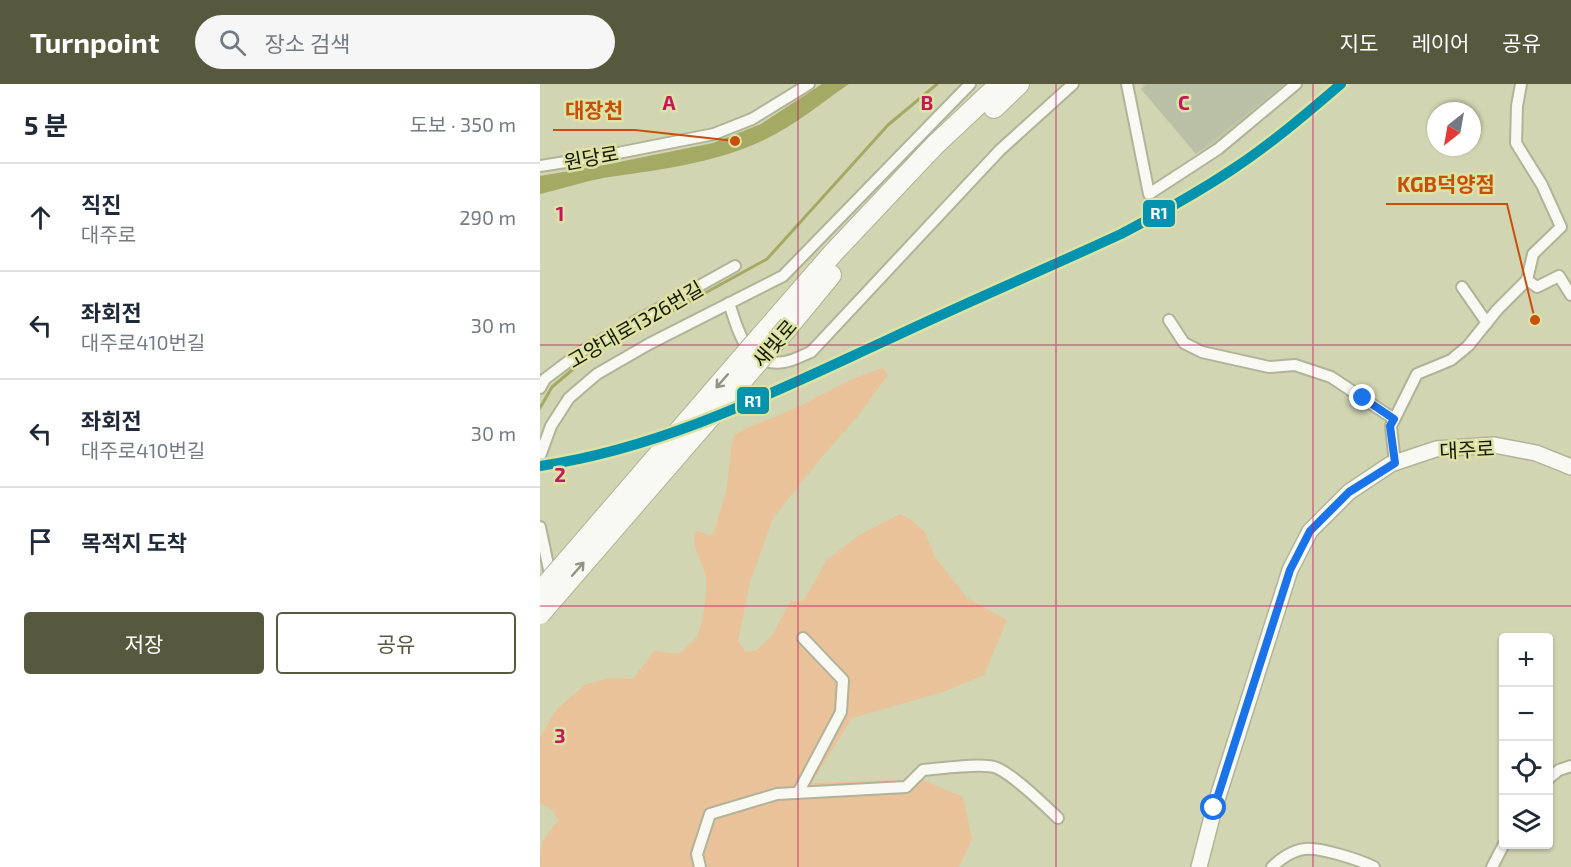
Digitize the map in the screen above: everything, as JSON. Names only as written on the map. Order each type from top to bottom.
[{"type":"highway","name":"새빛로","points":[[540,592],[834,252],[935,146],[1000,84]]},
{"type":"highway","name":"새빛로","points":[[540,614],[846,258],[943,156],[1019,84]]},
{"type":"street","name":"원당로","points":[[540,166],[714,134],[752,119],[809,84]]},
{"type":"street","name":"고양대로1326번길","points":[[540,456],[551,426],[569,398],[597,374],[649,344],[783,276],[970,84]]},
{"type":"street","points":[[729,303],[744,345],[761,360],[784,362],[811,352],[1000,150],[1073,84]]},
{"type":"street","points":[[1127,84],[1149,195],[1218,149],[1296,84]]},
{"type":"street","points":[[1395,463],[1390,426],[1417,374],[1451,360],[1468,346],[1497,310],[1527,280],[1533,254],[1566,224],[1516,143],[1517,106],[1521,84]]},
{"type":"street","name":"고양대로1326번길","points":[[540,388],[546,379],[582,351],[735,266]]},
{"type":"street","points":[[1527,280],[1537,287],[1559,276],[1571,296]]},
{"type":"street","points":[[1462,287],[1487,323]]},
{"type":"street","points":[[1169,320],[1184,343],[1202,352],[1269,367],[1295,365],[1331,377],[1394,419]]},
{"type":"street","name":"대주로","points":[[1199,867],[1214,808],[1290,570],[1310,531],[1349,492],[1395,463],[1436,448],[1494,445],[1536,453],[1571,467]]},
{"type":"street","points":[[540,527],[552,577],[540,620]]},
{"type":"street","points":[[798,793],[841,712],[843,680],[804,638]]},
{"type":"street","points":[[700,867],[697,854],[710,814],[777,794],[906,787],[923,770],[968,766],[995,767],[1028,790],[1058,818]]},
{"type":"street","points":[[1553,775],[1571,766]]},
{"type":"street","points":[[1272,867],[1281,859],[1305,849],[1333,853],[1374,867]]},
{"type":"street","points":[[1492,867],[1501,849]]},
{"type":"shaded area","points":[[822,84],[849,84],[786,128],[745,148],[685,165],[587,181],[540,194],[540,176],[713,143],[761,124]]},
{"type":"shaded area","points":[[883,368],[888,375],[857,417],[773,518],[750,582],[738,641],[745,651],[755,651],[771,637],[791,601],[803,601],[827,560],[859,535],[900,514],[925,532],[935,557],[967,598],[1007,620],[984,675],[943,692],[852,718],[812,783],[921,779],[963,797],[972,839],[959,867],[540,867],[543,841],[559,821],[552,810],[540,803],[540,737],[557,709],[586,684],[611,678],[633,679],[654,651],[679,654],[696,638],[706,600],[706,578],[695,546],[694,533],[698,531],[710,536],[714,532],[726,492],[733,436],[746,428],[801,406],[847,382]]},
{"type":"building","points":[[1147,84],[1284,84],[1196,154],[1141,89]]},
{"type":"waterway","points":[[540,408],[552,387],[585,359],[767,259],[888,125],[937,84]]},
{"type":"transit line","name":"R1","points":[[540,466],[586,458],[630,446],[717,416],[802,380],[1121,234],[1192,195],[1247,159],[1341,84]]},
{"type":"place","name":"대장천","points":[[735,141]]},
{"type":"place","name":"KGB덕양점","points":[[1535,320]]},
{"type":"route","points":[[1214,808],[1290,570],[1310,531],[1349,492],[1395,463],[1390,426],[1394,419],[1363,398]]}]
